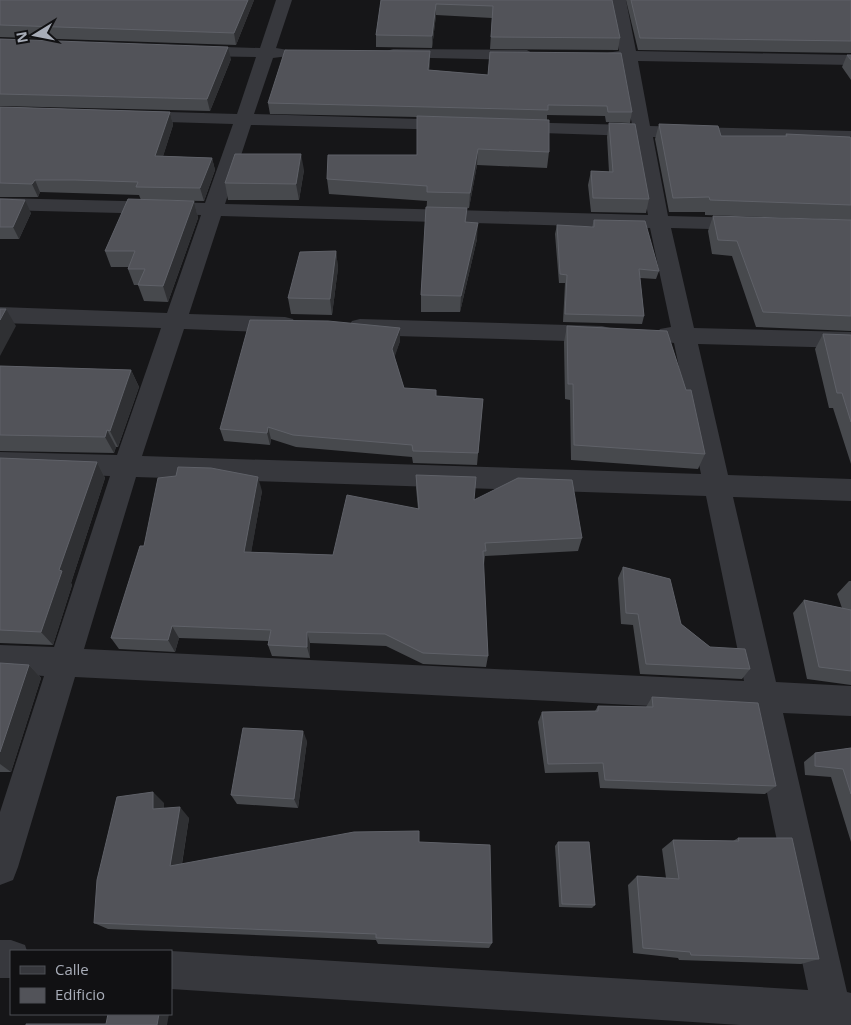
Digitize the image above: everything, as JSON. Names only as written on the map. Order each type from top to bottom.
[{"type":"street","points":[[0,867],[126,466],[284,0]]},
{"type":"street","points":[[172,970],[714,1015],[841,1012],[763,697],[718,484],[659,221],[618,0]]},
{"type":"street","points":[[177,50],[296,53]]},
{"type":"street","points":[[374,54],[541,55]]},
{"type":"street","points":[[600,56],[851,60]]},
{"type":"street","points":[[117,116],[473,126]]},
{"type":"street","points":[[493,126],[851,137]]},
{"type":"street","points":[[0,204],[765,224]]},
{"type":"street","points":[[0,315],[305,326]]},
{"type":"street","points":[[335,326],[851,340]]},
{"type":"street","points":[[0,462],[718,484],[851,490]]},
{"type":"street","points":[[0,659],[851,701]]},
{"type":"building","points":[[0,0],[248,0],[234,33],[0,25]]},
{"type":"building","points":[[381,0],[612,0],[620,38],[491,37],[493,6],[436,4],[432,36],[376,35]]},
{"type":"building","points":[[631,0],[851,0],[851,41],[640,38]]},
{"type":"building","points":[[0,39],[228,47],[207,99],[0,94]]},
{"type":"building","points":[[285,50],[430,51],[428,70],[488,75],[490,52],[621,53],[632,112],[608,112],[607,106],[548,105],[548,110],[268,103]]},
{"type":"building","points":[[0,107],[170,112],[155,156],[212,158],[200,188],[136,187],[138,182],[75,180],[35,180],[32,184],[0,183]]},
{"type":"building","points":[[417,116],[549,120],[549,152],[478,149],[470,193],[427,192],[427,186],[327,179],[328,155],[417,155]]},
{"type":"building","points":[[609,123],[635,124],[649,199],[593,198],[591,171],[613,172]]},
{"type":"building","points":[[659,124],[718,126],[721,136],[787,136],[786,134],[850,137],[851,205],[710,200],[709,197],[673,198]]},
{"type":"building","points":[[235,154],[301,154],[296,184],[225,183]]},
{"type":"building","points":[[0,199],[25,200],[13,227],[0,227]]},
{"type":"building","points":[[128,199],[194,201],[163,286],[138,285],[145,269],[128,269],[135,251],[105,251]]},
{"type":"building","points":[[426,207],[467,208],[465,222],[478,223],[461,296],[421,295]]},
{"type":"building","points":[[713,216],[851,220],[851,316],[763,312],[737,241],[718,240]]},
{"type":"building","points":[[594,220],[645,221],[659,271],[639,269],[644,316],[565,314],[567,275],[560,274],[557,225],[594,227]]},
{"type":"building","points":[[336,251],[330,299],[288,298],[300,252]]},
{"type":"building","points":[[0,309],[6,309],[0,320]]},
{"type":"building","points":[[250,320],[328,321],[400,328],[392,349],[404,388],[436,390],[436,396],[483,399],[478,453],[413,451],[412,445],[293,435],[268,427],[267,433],[220,429]]},
{"type":"building","points":[[567,326],[667,331],[686,390],[691,390],[705,454],[574,445],[573,384],[568,384]]},
{"type":"building","points":[[823,334],[851,335],[851,422],[842,393],[837,393]]},
{"type":"building","points":[[0,366],[131,370],[110,431],[107,430],[105,437],[0,435]]},
{"type":"building","points":[[0,458],[97,462],[59,570],[62,571],[41,632],[0,630]]},
{"type":"building","points":[[178,467],[211,468],[258,477],[244,552],[333,555],[347,495],[419,509],[416,475],[476,477],[474,500],[518,478],[572,480],[582,538],[485,543],[486,551],[483,551],[488,656],[423,653],[385,634],[307,632],[307,647],[268,645],[271,630],[172,626],[168,640],[111,638],[140,546],[144,546],[158,478],[176,476]]},
{"type":"building","points":[[623,567],[670,579],[681,624],[710,647],[745,649],[750,669],[646,664],[638,614],[626,613]]},
{"type":"building","points":[[804,600],[851,610],[851,671],[819,667]]},
{"type":"building","points":[[0,663],[29,665],[0,752]]},
{"type":"building","points":[[652,697],[758,703],[776,786],[605,780],[603,763],[548,764],[542,712],[598,711],[598,706],[653,707]]},
{"type":"building","points":[[243,728],[303,731],[294,799],[231,795]]},
{"type":"building","points":[[851,748],[851,794],[843,769],[815,766],[815,753]]},
{"type":"building","points":[[153,792],[153,809],[180,807],[170,866],[354,832],[419,831],[419,842],[490,845],[492,943],[376,938],[376,934],[94,923],[97,880],[117,797]]},
{"type":"building","points":[[738,838],[792,838],[819,959],[691,955],[690,952],[643,948],[637,876],[679,879],[673,840],[739,841]]},
{"type":"building","points":[[558,842],[589,842],[595,905],[562,904]]},
{"type":"building","points":[[108,1015],[159,1015],[157,1025],[26,1025],[26,1024],[106,1024]]}]
